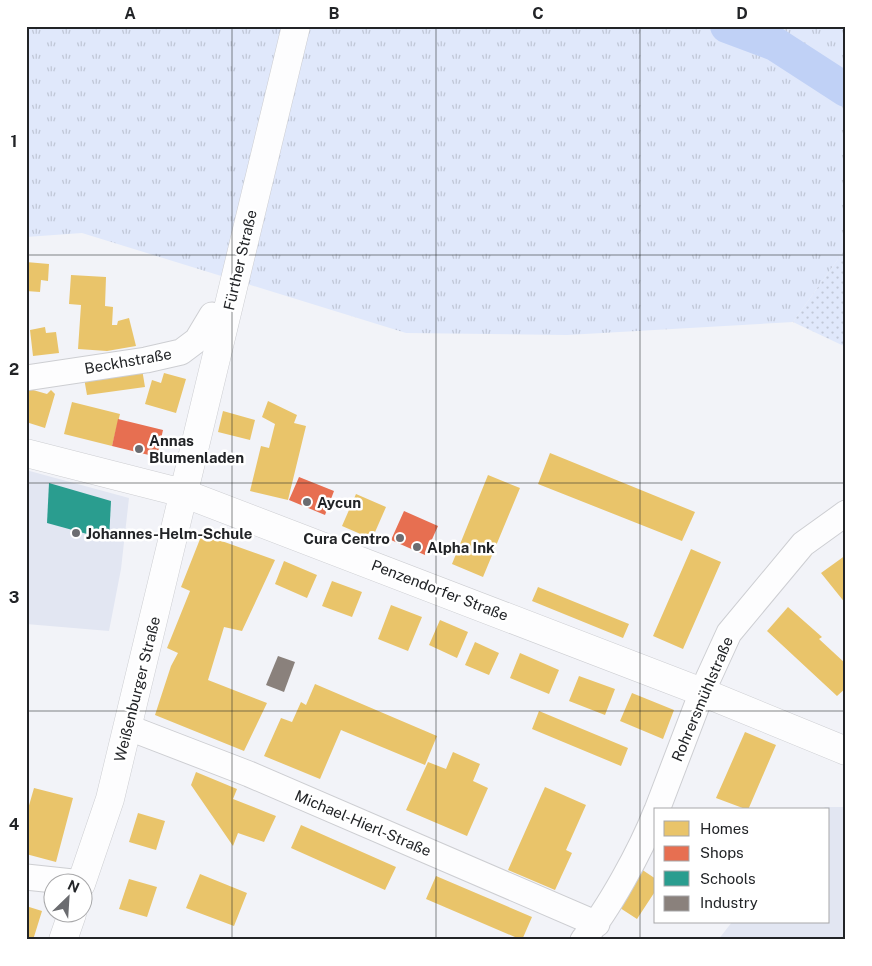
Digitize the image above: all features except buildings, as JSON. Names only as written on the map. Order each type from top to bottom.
[{"type":"main road","name":"Fürther Straße","points":[[183,493],[296,26]]},
{"type":"main road","name":"Penzendorfer Straße","points":[[26,453],[183,493],[702,692],[846,750]]},
{"type":"main road","name":"Weißenburger Straße","points":[[85,874],[110,799],[183,493]]},
{"type":"main road","points":[[64,940],[69,924]]},
{"type":"street","name":"Beckhstraße","points":[[26,378],[146,360],[181,352],[197,340],[212,315]]},
{"type":"street","name":"Rohrersmühlstraße","points":[[657,808],[702,692],[729,633],[803,544],[846,513]]},
{"type":"street","name":"Michael-Hierl-Straße","points":[[127,727],[258,777],[590,932]]},
{"type":"street","name":"Rohrersmühlstraße","points":[[590,932],[649,829],[654,816]]},
{"type":"street","points":[[26,877],[42,879]]},
{"type":"shaded area","name":"Johannes-Helm-Schule","points":[[26,470],[129,498],[121,569],[109,631],[26,624]]},
{"type":"shaded area","points":[[846,807],[846,940],[718,940],[730,924],[830,924],[830,808],[824,808]]},
{"type":"green space","points":[[26,26],[846,26],[846,248],[793,322],[567,335],[406,333],[82,233],[26,237]]},
{"type":"green space","points":[[846,248],[846,347],[793,322]]},
{"type":"waterway","points":[[727,26],[775,44],[846,90]]},
{"type":"place","name":"Annas Blumenladen","points":[[139,449]]},
{"type":"place","name":"Aycun","points":[[307,502]]},
{"type":"place","name":"Johannes-Helm-Schule","points":[[76,533]]},
{"type":"place","name":"Cura Centro","points":[[400,538]]},
{"type":"place","name":"Alpha Ink","points":[[417,547]]}]
